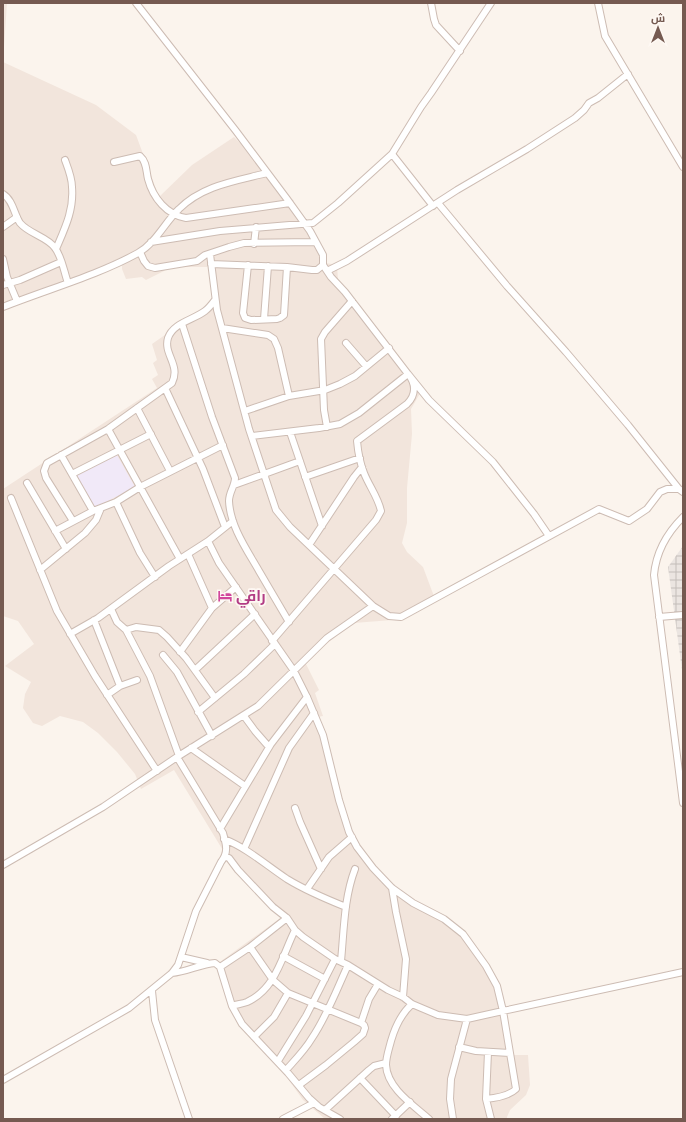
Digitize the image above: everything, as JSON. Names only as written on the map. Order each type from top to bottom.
[{"type":"street","points":[[136,3],[290,203],[323,255],[324,265],[327,271],[429,400],[493,462],[534,514],[549,536]]},
{"type":"street","points":[[431,3],[436,25],[460,51]]},
{"type":"street","points":[[151,242],[220,231],[313,223],[338,203],[392,154],[420,107],[460,51],[491,3]]},
{"type":"street","points":[[598,3],[605,36],[683,167]]},
{"type":"street","points":[[327,271],[347,261],[575,118],[589,103],[598,98],[628,74]]},
{"type":"street","points":[[392,154],[566,352],[681,490]]},
{"type":"street","points":[[114,162],[140,156],[144,160],[154,195],[164,208],[173,215],[186,218],[290,203]]},
{"type":"street","points":[[56,249],[68,221],[72,204],[72,186],[65,160]]},
{"type":"street","points":[[3,307],[107,268],[140,252],[151,242],[173,215],[193,196],[214,186],[267,173]]},
{"type":"street","points":[[3,194],[10,201],[17,217],[26,228],[56,249],[68,283]]},
{"type":"street","points":[[3,226],[17,217]]},
{"type":"street","points":[[254,244],[256,228]]},
{"type":"street","points":[[140,252],[148,266],[155,268],[197,261],[205,255],[244,243],[315,242]]},
{"type":"street","points":[[210,254],[215,300],[222,328],[244,411],[276,510],[290,527],[373,606],[389,616],[402,617],[599,509],[629,521],[647,509],[660,492],[667,489],[681,490]]},
{"type":"street","points":[[3,259],[6,284],[17,302]]},
{"type":"street","points":[[6,284],[61,262]]},
{"type":"street","points":[[211,264],[287,267],[317,270],[324,265]]},
{"type":"street","points":[[248,265],[243,314],[245,318],[251,320],[277,319],[284,315],[287,267]]},
{"type":"street","points":[[264,320],[268,266]]},
{"type":"street","points":[[73,521],[46,478],[44,471],[47,463],[108,429],[172,383],[176,376],[176,369],[168,345],[168,338],[178,326],[205,311],[215,300]]},
{"type":"street","points":[[327,426],[324,410],[321,339],[325,332],[352,301]]},
{"type":"street","points":[[182,324],[212,417],[235,478],[234,485],[230,491],[229,500],[235,528],[289,622]]},
{"type":"street","points":[[222,328],[268,335],[274,339],[278,348],[289,396]]},
{"type":"street","points":[[346,343],[366,366]]},
{"type":"street","points":[[244,411],[289,396],[323,390],[340,384],[355,376],[388,348]]},
{"type":"street","points":[[252,436],[340,424],[359,413],[408,374]]},
{"type":"street","points":[[198,712],[244,674],[274,642],[289,622],[376,520],[381,511],[378,500],[362,467],[357,441],[411,400],[415,392],[414,385],[408,374]]},
{"type":"street","points":[[165,388],[204,469],[225,528]]},
{"type":"street","points":[[137,408],[170,471]]},
{"type":"street","points":[[108,429],[180,559]]},
{"type":"street","points":[[290,432],[322,526]]},
{"type":"street","points":[[72,474],[151,434]]},
{"type":"street","points":[[56,531],[93,511],[116,502],[140,487],[223,444]]},
{"type":"street","points":[[62,455],[93,511]]},
{"type":"street","points":[[305,477],[360,458]]},
{"type":"street","points":[[234,485],[300,461]]},
{"type":"street","points":[[309,545],[362,467]]},
{"type":"street","points":[[27,483],[66,549]]},
{"type":"street","points":[[11,498],[57,611],[107,695],[157,771]]},
{"type":"street","points":[[116,502],[140,553],[155,577]]},
{"type":"street","points":[[40,570],[89,528],[96,520],[101,508]]},
{"type":"street","points":[[683,517],[660,548],[654,575],[683,803]]},
{"type":"street","points":[[70,634],[111,609],[180,559],[208,541],[233,521]]},
{"type":"street","points":[[208,541],[220,563],[294,671],[323,735],[339,800],[357,847],[373,868],[392,888],[413,903],[444,919],[463,934],[490,973],[497,986],[515,1077],[515,1090],[503,1096],[486,1099]]},
{"type":"street","points":[[188,554],[212,608]]},
{"type":"street","points":[[180,652],[212,608],[236,587]]},
{"type":"street","points":[[3,865],[103,807],[191,748],[244,716],[258,706],[327,638],[373,606]]},
{"type":"street","points":[[3,1080],[129,1008],[172,973],[178,965],[196,910],[221,862],[226,857],[226,844],[220,828],[178,757],[150,676],[126,630],[117,622],[111,609]]},
{"type":"street","points":[[195,670],[255,614]]},
{"type":"street","points":[[659,617],[683,616]]},
{"type":"street","points":[[94,620],[120,686]]},
{"type":"street","points":[[126,630],[136,627],[159,630],[195,670],[215,698]]},
{"type":"street","points":[[163,655],[177,672],[212,736]]},
{"type":"street","points":[[107,695],[120,686],[137,680]]},
{"type":"street","points":[[220,828],[269,747],[307,698]]},
{"type":"street","points":[[244,849],[289,748],[314,713]]},
{"type":"street","points":[[244,716],[269,747]]},
{"type":"street","points":[[676,748],[683,746]]},
{"type":"street","points":[[191,748],[245,786]]},
{"type":"street","points":[[295,808],[321,869]]},
{"type":"street","points":[[307,889],[329,857],[352,837]]},
{"type":"street","points":[[224,839],[238,844],[289,880],[328,900],[346,907]]},
{"type":"street","points":[[226,857],[229,858],[238,870],[273,907],[287,918],[295,930],[338,960],[378,984],[403,997],[412,1004],[438,1015],[468,1019],[683,972]]},
{"type":"street","points":[[278,1061],[288,1046],[325,979],[338,960],[351,880],[355,869]]},
{"type":"street","points":[[392,888],[406,959],[403,997]]},
{"type":"street","points":[[220,967],[250,947],[287,918]]},
{"type":"street","points":[[232,1006],[247,1002],[270,985],[295,930]]},
{"type":"street","points":[[250,947],[273,980],[288,993],[364,1025],[365,1028],[363,1034],[299,1085]]},
{"type":"street","points":[[283,956],[325,979]]},
{"type":"street","points":[[181,957],[208,963],[215,963],[220,967],[232,1006],[242,1024],[278,1061],[314,1103],[340,1119]]},
{"type":"street","points":[[172,973],[178,973],[208,963]]},
{"type":"street","points":[[286,1070],[303,1052],[313,1038],[348,965]]},
{"type":"street","points":[[361,1023],[369,999],[378,984]]},
{"type":"street","points":[[152,990],[155,1020],[189,1119]]},
{"type":"street","points":[[254,1037],[274,1017],[288,993]]},
{"type":"street","points":[[412,1004],[400,1019],[392,1037],[386,1063],[389,1079],[410,1102],[429,1119]]},
{"type":"street","points":[[453,1119],[450,1099],[451,1079],[468,1019]]},
{"type":"street","points":[[459,1047],[488,1052],[510,1052]]},
{"type":"street","points":[[488,1052],[486,1099],[491,1119]]},
{"type":"street","points":[[325,1110],[374,1066],[386,1063]]},
{"type":"street","points":[[360,1078],[394,1117],[410,1102]]},
{"type":"street","points":[[283,1119],[314,1103]]},
{"type":"shaded area","points":[[3,3],[7,3],[3,62]]},
{"type":"shaded area","points":[[3,62],[96,105],[136,135],[159,197],[192,165],[234,137],[245,148],[305,226],[326,263],[337,265],[338,280],[422,390],[411,409],[412,434],[407,488],[407,523],[402,543],[407,552],[423,567],[435,599],[401,617],[392,620],[354,623],[322,647],[306,664],[319,690],[315,693],[323,716],[317,717],[351,836],[374,867],[407,899],[453,928],[476,955],[498,987],[513,1055],[528,1055],[530,1085],[526,1095],[510,1110],[507,1119],[325,1119],[303,1100],[264,1045],[232,1010],[217,964],[282,917],[238,875],[174,770],[141,789],[135,774],[117,752],[98,733],[83,722],[60,716],[42,726],[33,723],[23,708],[25,694],[31,682],[5,666],[34,644],[18,621],[3,616],[3,489],[157,388],[152,379],[158,375],[153,363],[157,360],[152,344],[215,300],[212,267],[168,267],[164,271],[146,280],[142,277],[126,279],[122,265],[119,264],[3,308]]},
{"type":"shaded area","points":[[117,455],[135,487],[94,508],[75,475]]},
{"type":"shaded area","points":[[683,546],[683,677],[668,567]]},
{"type":"place","name":"راقي","points":[[225,596]]}]
